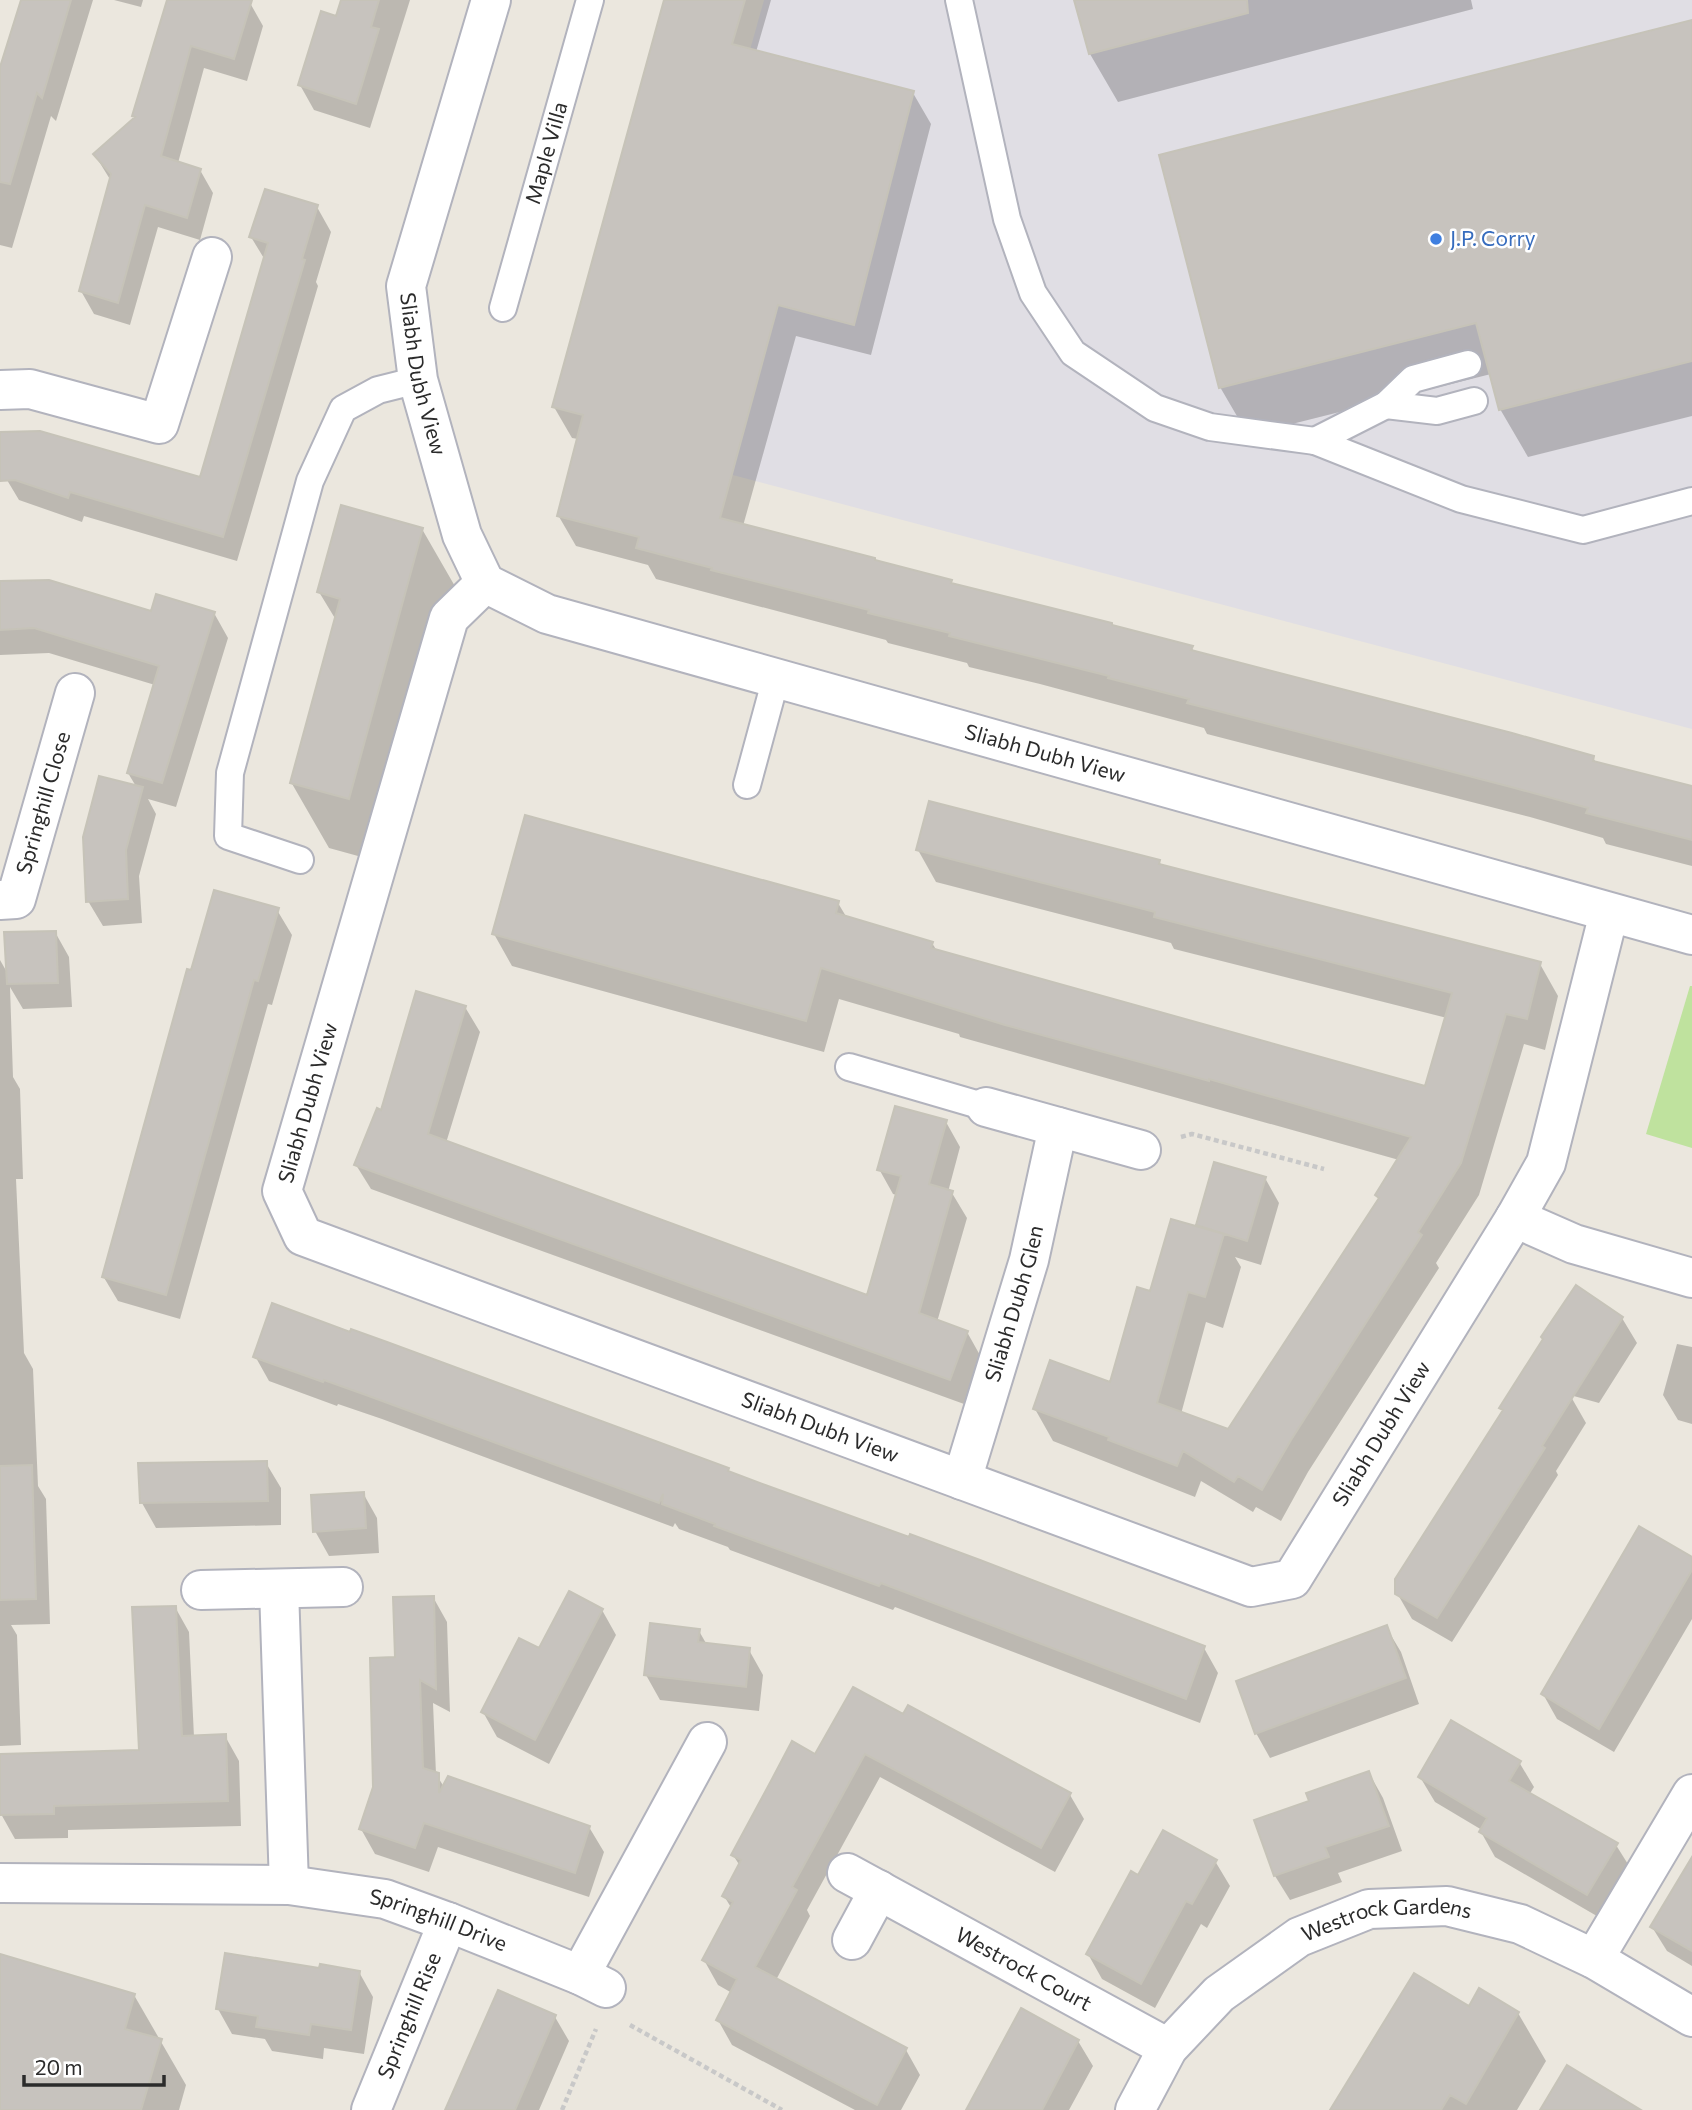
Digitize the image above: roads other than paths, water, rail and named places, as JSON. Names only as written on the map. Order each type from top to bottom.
[{"type":"street","name":"Sliabh Dubh View","points":[[491,0],[405,286],[418,380],[462,534],[485,583],[547,614],[1692,935]]},
{"type":"street","points":[[0,390],[30,389],[159,424],[212,257]]},
{"type":"street","name":"Sliabh Dubh View","points":[[485,583],[449,618],[282,1191],[303,1236],[1251,1587],[1292,1579],[1515,1218],[1546,1163],[1609,913]]},
{"type":"street","name":"Springhill Close","points":[[0,900],[16,899],[75,692]]},
{"type":"street","points":[[986,1107],[1140,1150]]},
{"type":"street","name":"Sliabh Dubh Glen","points":[[962,1479],[1029,1260],[1058,1127]]},
{"type":"street","points":[[1515,1218],[1574,1244],[1692,1278]]},
{"type":"street","points":[[201,1590],[343,1587]]},
{"type":"street","points":[[279,1588],[289,1885]]},
{"type":"street","name":"Springhill Drive","points":[[0,1883],[289,1885],[385,1899],[593,1981],[707,1742]]},
{"type":"street","points":[[1594,1959],[1692,1794]]},
{"type":"street","name":"Westrock Court","points":[[852,1940],[863,1882],[1168,2048]]},
{"type":"street","name":"Westrock Gardens","points":[[1136,2110],[1168,2048],[1219,1994],[1299,1937],[1369,1909],[1447,1906],[1520,1924],[1594,1959],[1692,2017]]},
{"type":"street","name":"Springhill Rise","points":[[371,2110],[449,1922]]},
{"type":"lane","name":"Maple Villa","points":[[503,308],[590,0]]},
{"type":"lane","points":[[960,0],[1007,219],[1033,293],[1073,354],[1155,408],[1210,427],[1315,441],[1461,499],[1583,530],[1692,501]]},
{"type":"lane","points":[[1315,441],[1386,405],[1413,379],[1468,364]]},
{"type":"lane","points":[[300,860],[228,836],[230,773],[310,481],[343,409],[378,390],[418,380]]},
{"type":"lane","points":[[1386,405],[1437,411],[1474,401]]},
{"type":"lane","points":[[747,785],[775,678]]},
{"type":"lane","points":[[849,1067],[986,1107]]},
{"type":"place","name":"J.P. Corry","points":[[1436,239]]}]
